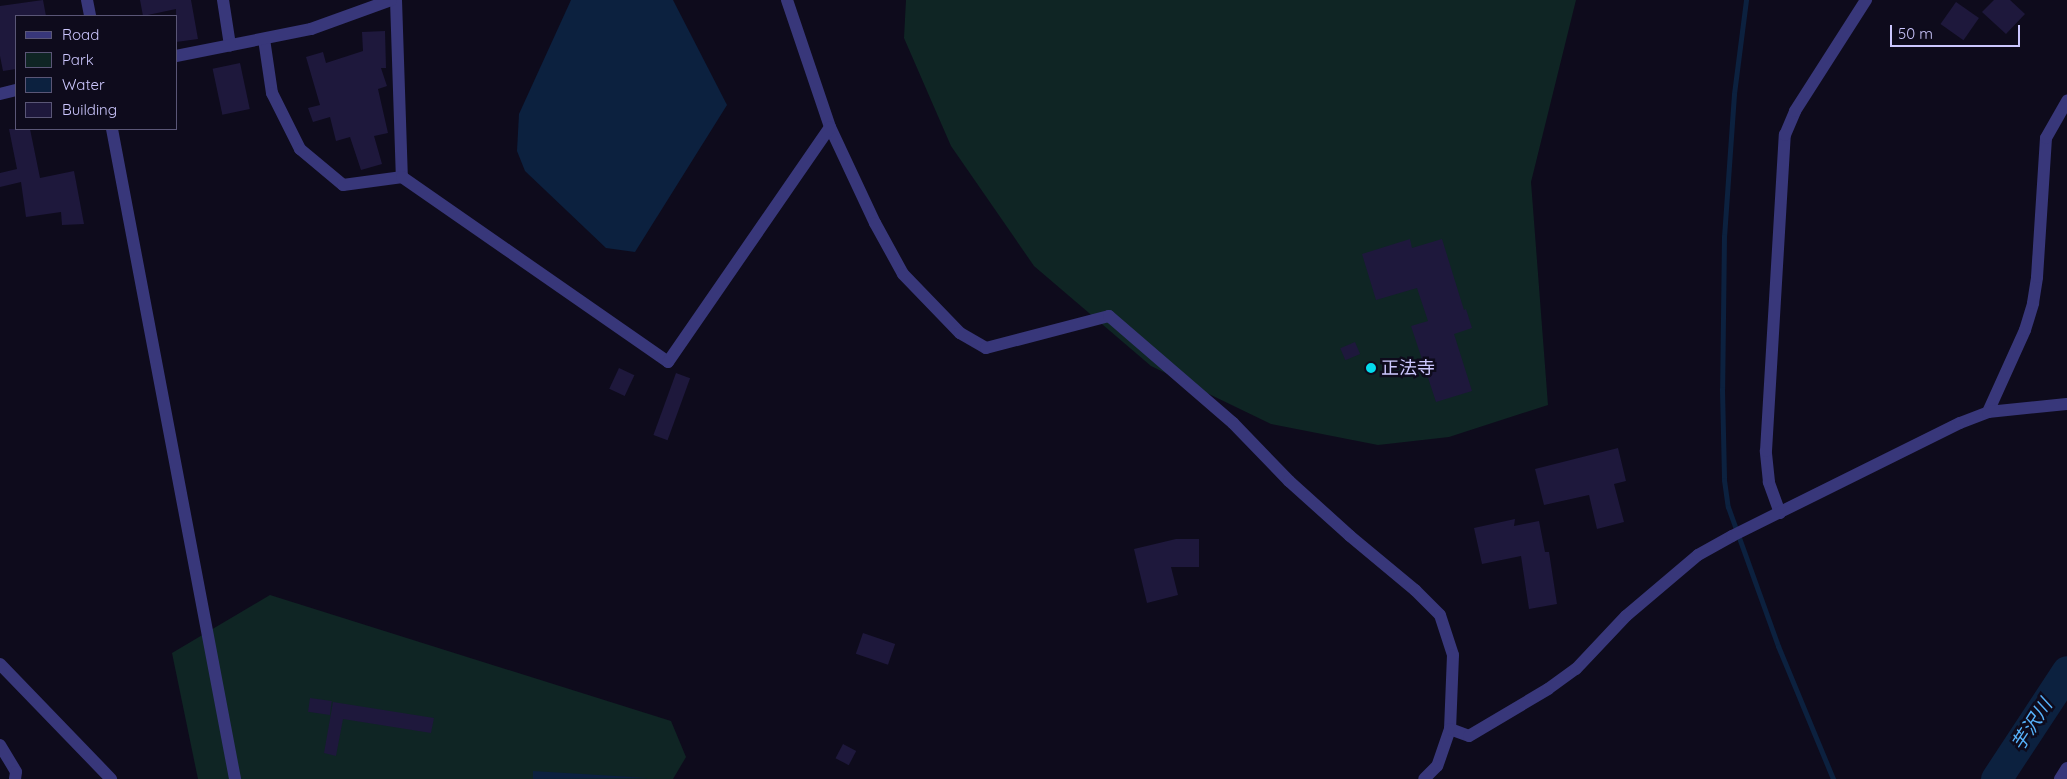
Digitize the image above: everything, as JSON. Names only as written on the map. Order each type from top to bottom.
[{"type":"street","points":[[87,0],[90,15]]},
{"type":"street","points":[[223,0],[230,45]]},
{"type":"street","points":[[178,56],[311,29],[392,0]]},
{"type":"street","points":[[396,0],[402,176]]},
{"type":"street","points":[[787,0],[830,127],[875,223],[903,274],[960,333],[986,348],[1109,316],[1233,424],[1289,481],[1343,530],[1415,590],[1440,615],[1453,655],[1450,729],[1436,766],[1424,779]]},
{"type":"street","points":[[1777,514],[1769,482],[1766,450],[1785,135],[1795,111],[1866,0]]},
{"type":"street","points":[[264,38],[272,93],[300,149],[343,185],[402,176],[668,362],[830,127]]},
{"type":"street","points":[[0,94],[15,90]]},
{"type":"street","points":[[1988,412],[2025,330],[2032,303],[2037,277],[2046,138],[2067,101]]},
{"type":"street","points":[[112,130],[235,779]]},
{"type":"street","points":[[1450,729],[1469,736],[1548,689],[1576,669],[1626,616],[1698,555],[1960,423],[1988,412],[2067,404]]},
{"type":"street","points":[[0,664],[111,779]]},
{"type":"street","points":[[0,745],[16,772],[15,779]]},
{"type":"street","points":[[2060,779],[2067,768]]},
{"type":"green space","points":[[906,0],[1576,0],[1531,182],[1548,405],[1449,437],[1378,445],[1271,424],[1151,366],[1034,266],[951,146],[904,38]]},
{"type":"green space","points":[[270,595],[671,721],[686,757],[673,779],[198,779],[172,653]]},
{"type":"water","points":[[571,0],[673,0],[727,105],[635,252],[606,248],[525,171],[517,151],[519,114]]},
{"type":"water","points":[[533,771],[648,778],[533,779]]},
{"type":"building","points":[[43,0],[46,15],[15,15],[15,69],[3,71],[0,56],[0,6]]},
{"type":"building","points":[[140,0],[191,0],[198,39],[178,42],[178,15],[176,15],[176,9],[143,15]]},
{"type":"building","points":[[1994,0],[2010,0],[2025,14],[2006,34],[1982,12]]},
{"type":"building","points":[[1956,2],[1979,18],[1963,40],[1941,24]]},
{"type":"building","points":[[385,31],[386,68],[381,68],[387,86],[378,89],[388,133],[374,136],[382,164],[361,170],[350,137],[336,141],[330,117],[313,122],[308,108],[320,105],[306,57],[323,52],[326,63],[363,51],[362,32]]},
{"type":"building","points":[[240,63],[250,109],[222,115],[213,69]]},
{"type":"building","points":[[9,129],[30,130],[40,178],[74,171],[84,224],[62,225],[61,212],[26,217],[21,182],[0,187],[0,173],[17,169]]},
{"type":"building","points":[[1410,239],[1412,248],[1442,239],[1464,310],[1466,309],[1472,328],[1454,334],[1472,391],[1436,402],[1411,326],[1428,321],[1417,288],[1376,300],[1362,254]]},
{"type":"building","points":[[1355,342],[1360,354],[1345,360],[1340,348]]},
{"type":"building","points":[[619,368],[634,375],[625,396],[609,389]]},
{"type":"building","points":[[676,373],[690,378],[668,440],[653,435]]},
{"type":"building","points":[[1618,448],[1626,481],[1614,484],[1624,522],[1597,529],[1589,495],[1544,505],[1535,469]]},
{"type":"building","points":[[1515,519],[1514,526],[1539,521],[1545,552],[1549,552],[1557,604],[1529,609],[1521,556],[1482,564],[1474,528]]},
{"type":"building","points":[[1176,539],[1199,539],[1199,567],[1171,567],[1178,595],[1147,603],[1134,549]]},
{"type":"building","points":[[863,633],[895,644],[888,665],[856,654]]},
{"type":"building","points":[[310,698],[332,701],[330,715],[308,712]]},
{"type":"building","points":[[333,702],[434,718],[431,733],[343,719],[336,756],[324,753]]},
{"type":"building","points":[[843,744],[856,751],[849,765],[835,758]]},
{"type":"waterway","points":[[1746,0],[1734,94],[1724,236],[1722,389],[1724,480],[1728,507],[1778,646],[1833,779]]},
{"type":"waterway","name":"芋沢川","points":[[1996,779],[2067,671]]},
{"type":"place","name":"正法寺","points":[[1371,368]]}]
